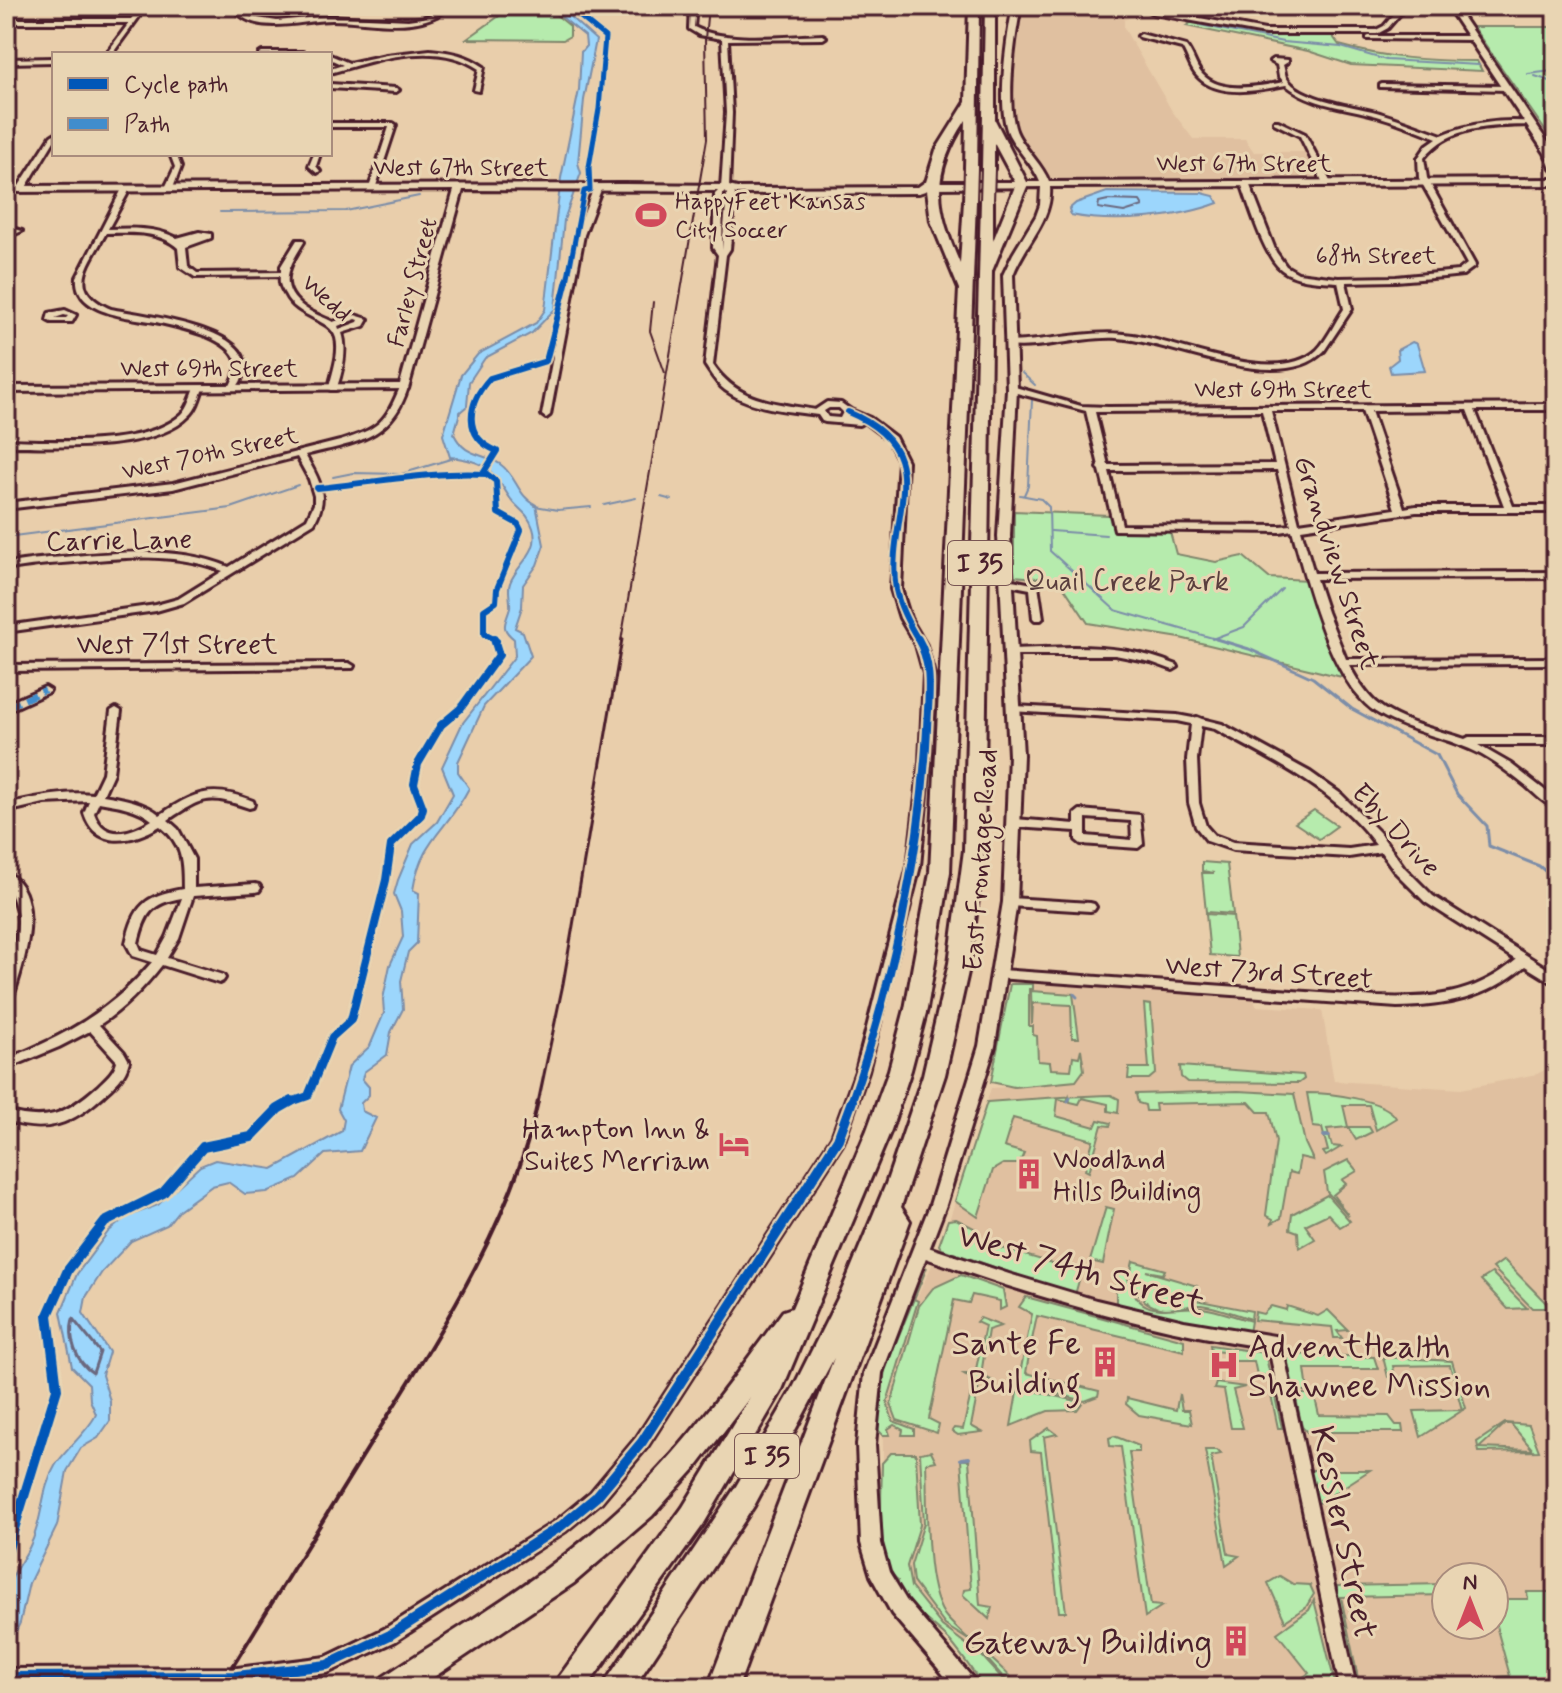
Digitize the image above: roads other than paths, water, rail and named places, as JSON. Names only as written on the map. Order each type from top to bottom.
[{"type":"highway","name":"I 35","points":[[569,1687],[638,1595],[723,1469],[772,1384],[814,1289],[900,1070],[932,932],[945,818],[967,292],[974,6]]},
{"type":"highway","name":"I 35","points":[[617,1687],[751,1485],[848,1303],[887,1208],[929,1091],[971,889],[990,6]]},
{"type":"highway","points":[[967,292],[949,256],[931,186],[952,129],[973,101]]},
{"type":"highway","points":[[986,275],[1012,216],[1022,184],[988,119]]},
{"type":"highway","points":[[723,1687],[898,1221],[887,1208]]},
{"type":"highway","points":[[393,1687],[510,1611],[617,1530],[692,1454],[814,1289]]},
{"type":"main road","points":[[1451,6],[1553,155],[1556,169]]},
{"type":"street","points":[[111,52],[144,6]]},
{"type":"street","points":[[235,6],[248,18],[269,22],[334,18],[412,20],[437,14],[449,6]]},
{"type":"street","points":[[693,6],[691,28],[709,35],[823,37]]},
{"type":"street","points":[[1017,6],[1009,47],[1009,121],[1018,143],[1045,184]]},
{"type":"street","points":[[1142,6],[1154,12],[1273,32],[1377,32],[1386,27],[1404,6]]},
{"type":"street","points":[[6,21],[134,21]]},
{"type":"street","points":[[1141,36],[1184,47],[1200,75],[1211,82],[1240,87],[1288,83]]},
{"type":"street","points":[[722,255],[717,248],[719,194],[725,188],[729,113],[725,37]]},
{"type":"street","points":[[1368,38],[1472,38]]},
{"type":"street","points":[[332,70],[412,54],[463,57],[482,68],[477,90]]},
{"type":"street","points":[[332,58],[348,65]]},
{"type":"street","points":[[6,61],[52,60]]},
{"type":"street","points":[[1280,64],[1279,71],[1288,83],[1316,99],[1378,114],[1443,138]]},
{"type":"street","points":[[332,86],[396,90]]},
{"type":"street","points":[[1382,86],[1506,88]]},
{"type":"street","points":[[1276,122],[1303,135],[1327,183]]},
{"type":"street","points":[[1425,183],[1420,169],[1421,158],[1429,147],[1443,138],[1472,127],[1530,123]]},
{"type":"street","points":[[332,125],[393,125],[373,188]]},
{"type":"street","points":[[21,189],[52,139]]},
{"type":"street","points":[[169,188],[178,167],[174,156]]},
{"type":"street","points":[[316,156],[312,166],[317,171]]},
{"type":"street","name":"West 67th Street","points":[[6,189],[598,187],[725,188],[737,191],[855,187],[919,190],[931,186],[1022,184],[1556,182]]},
{"type":"street","name":"68th Street","points":[[1245,183],[1283,268],[1300,275],[1341,279],[1415,278],[1469,269],[1467,258],[1425,183]]},
{"type":"street","name":"East Frontage Road","points":[[967,1687],[889,1592],[871,1543],[866,1445],[870,1391],[879,1357],[922,1251],[962,1134],[987,1046],[1001,975],[1015,823],[1015,709],[1004,525],[1012,389],[1008,275],[1013,260],[1040,224],[1045,184]]},
{"type":"street","name":"Farley Street","points":[[403,392],[459,187]]},
{"type":"street","points":[[546,415],[580,235],[598,187]]},
{"type":"street","points":[[725,188],[731,194],[729,221],[709,365],[717,379],[740,395],[786,407],[819,411],[837,405],[845,416]]},
{"type":"street","points":[[126,189],[78,282],[80,291],[93,303],[122,314],[186,327],[226,343],[239,356],[241,365],[233,388]]},
{"type":"street","points":[[718,221],[729,221]]},
{"type":"street","points":[[6,236],[18,231]]},
{"type":"street","points":[[103,231],[150,232],[179,243],[184,267],[195,275],[283,274]]},
{"type":"street","name":"Wedd","points":[[300,242],[289,256],[283,274],[286,292],[292,300],[335,328],[344,348],[333,388]]},
{"type":"street","points":[[1010,344],[1035,345],[1110,335],[1134,337],[1259,365],[1293,364],[1316,354],[1348,309],[1341,279]]},
{"type":"street","points":[[71,313],[93,303]]},
{"type":"street","points":[[6,443],[86,443],[159,430],[185,416],[199,388]]},
{"type":"street","name":"West 69th Street","points":[[6,389],[333,388],[403,392]]},
{"type":"street","name":"West 69th Street","points":[[1012,389],[1090,409],[1556,407]]},
{"type":"street","name":"West 70th Street","points":[[6,506],[173,486],[300,455],[375,430],[395,414],[403,392]]},
{"type":"street","points":[[1470,408],[1510,509]]},
{"type":"street","points":[[1090,409],[1118,528],[1296,527],[1400,511],[1556,509]]},
{"type":"street","name":"Grandview Street","points":[[1266,409],[1296,527],[1341,662],[1355,689],[1376,707],[1461,740],[1497,761],[1556,805]]},
{"type":"street","points":[[1366,409],[1400,511]]},
{"type":"street","points":[[6,1677],[237,1676],[327,1665],[390,1635],[548,1534],[596,1497],[642,1442],[830,1153],[849,1110],[880,1005],[916,855],[929,674],[921,645],[905,618],[896,589],[901,452],[892,439],[875,426],[845,416],[825,419],[819,411]]},
{"type":"street","points":[[6,629],[166,605],[191,596],[301,528],[317,513],[320,496],[300,455]]},
{"type":"street","points":[[1102,468],[1281,467]]},
{"type":"street","name":"Carrie Lane","points":[[6,567],[25,563],[165,556],[200,559],[230,571]]},
{"type":"street","points":[[1312,576],[1556,575]]},
{"type":"street","points":[[1007,582],[1035,587],[1038,618]]},
{"type":"street","points":[[1011,652],[1125,653],[1155,657],[1173,667]]},
{"type":"street","points":[[1341,662],[1556,661]]},
{"type":"street","name":"West 71st Street","points":[[6,668],[349,666]]},
{"type":"street","points":[[7,705],[45,690]]},
{"type":"street","name":"Eby Drive","points":[[1015,709],[1197,720],[1218,726],[1306,775],[1360,819],[1429,899],[1556,980]]},
{"type":"street","points":[[116,711],[108,773],[90,819],[113,836],[134,835],[202,796],[220,795],[249,804]]},
{"type":"street","points":[[1197,720],[1192,752],[1194,784],[1201,828],[1210,837],[1223,845],[1272,849],[1349,853],[1384,848]]},
{"type":"street","points":[[1461,740],[1556,741]]},
{"type":"street","points":[[1497,761],[1497,752],[1504,742]]},
{"type":"street","points":[[6,808],[54,797],[97,796],[130,802],[161,818],[180,838],[187,853],[187,895],[182,919],[159,962],[127,996],[91,1024],[60,1042],[6,1064]]},
{"type":"street","points":[[1080,814],[1136,818],[1138,844],[1081,840],[1081,828],[1080,814]]},
{"type":"street","points":[[1015,823],[1081,828]]},
{"type":"street","points":[[6,876],[19,891],[24,930],[20,959],[6,1000]]},
{"type":"street","points":[[219,978],[137,953],[132,943],[143,911],[164,897],[255,888]]},
{"type":"street","points":[[1010,902],[1090,907]]},
{"type":"street","name":"West 73rd Street","points":[[1001,975],[1429,1003],[1458,998],[1496,983],[1523,961]]},
{"type":"street","points":[[6,1116],[39,1124],[66,1119],[119,1073],[123,1061],[120,1055],[91,1024]]},
{"type":"street","name":"West 74th Street","points":[[922,1251],[1121,1315],[1222,1336],[1275,1342]]},
{"type":"street","name":"Kessler Street","points":[[1275,1342],[1348,1687]]},
{"type":"water","points":[[548,6],[558,6],[596,40],[584,100],[578,163],[581,173],[564,220],[555,309],[532,333],[485,358],[469,382],[467,406],[460,412],[454,434],[463,447],[506,469],[525,496],[536,505],[544,545],[537,565],[523,585],[522,607],[515,628],[523,632],[531,656],[484,706],[458,762],[458,772],[469,788],[428,847],[417,873],[413,890],[419,893],[417,943],[408,952],[401,981],[403,1009],[391,1032],[387,1055],[364,1072],[362,1079],[369,1087],[369,1095],[361,1103],[362,1111],[376,1118],[360,1151],[325,1154],[298,1179],[267,1192],[245,1194],[228,1182],[212,1186],[179,1210],[167,1225],[131,1241],[102,1272],[86,1297],[83,1313],[109,1352],[102,1375],[110,1401],[110,1421],[98,1438],[81,1448],[67,1471],[57,1526],[29,1583],[20,1623],[6,1652],[9,1588],[34,1535],[48,1481],[59,1460],[96,1414],[90,1400],[89,1384],[72,1367],[61,1312],[77,1274],[108,1232],[125,1218],[158,1205],[200,1166],[215,1160],[273,1169],[342,1131],[344,1120],[338,1109],[349,1066],[370,1046],[384,1013],[383,999],[390,965],[403,937],[401,911],[394,894],[398,880],[413,844],[437,822],[453,794],[442,767],[462,724],[515,656],[514,639],[505,628],[510,608],[509,586],[534,544],[533,528],[492,472],[471,461],[450,457],[443,435],[461,375],[478,354],[536,323],[545,310],[561,178],[579,90],[581,52],[586,46],[585,36]]},
{"type":"water","points":[[1107,192],[1202,193],[1214,196],[1218,203],[1146,218],[1106,219],[1071,215],[1069,209],[1076,203]]},
{"type":"water","points":[[1412,342],[1417,344],[1425,371],[1391,373],[1389,366],[1398,359],[1397,350]]},
{"type":"waterway","points":[[1005,14],[1007,6]]},
{"type":"waterway","points":[[1200,25],[1283,42],[1341,47],[1386,60],[1479,65]]},
{"type":"waterway","points":[[1528,74],[1552,71]]},
{"type":"waterway","points":[[1535,76],[1556,83]]},
{"type":"waterway","points":[[220,212],[346,211],[419,196]]},
{"type":"waterway","points":[[1022,373],[1035,385]]},
{"type":"waterway","points":[[1024,495],[1028,486],[1032,400]]},
{"type":"waterway","points":[[333,477],[353,473],[401,474],[457,457]]},
{"type":"waterway","points":[[6,537],[231,508],[298,485]]},
{"type":"waterway","points":[[1020,495],[1041,499],[1049,507],[1050,551],[1115,610],[1214,638]]},
{"type":"waterway","points":[[661,497],[672,500]]},
{"type":"waterway","points":[[604,505],[636,498]]},
{"type":"waterway","points":[[535,506],[558,510],[591,507]]},
{"type":"waterway","points":[[1051,531],[1106,535]]},
{"type":"waterway","points":[[1214,638],[1244,627],[1282,589]]},
{"type":"waterway","points":[[1214,638],[1223,641]]},
{"type":"waterway","points":[[1216,639],[1249,649],[1313,678],[1352,709],[1437,755],[1457,794],[1487,826],[1489,846],[1539,866],[1556,880]]},
{"type":"waterway","points":[[1074,994],[1077,997]]},
{"type":"waterway","points":[[1324,1136],[1329,1136]]},
{"type":"waterway","points":[[961,1459],[969,1458]]},
{"type":"railway","points":[[621,641],[707,139],[705,39],[708,6]]},
{"type":"railway","points":[[653,302],[650,331],[665,373]]},
{"type":"railway","points":[[538,1103],[563,984],[622,639]]},
{"type":"railway","points":[[220,1687],[426,1355],[472,1273],[511,1189],[538,1101]]},
{"type":"place","name":"HappyFeet Kansas City Soccer","points":[[651,215]]},
{"type":"place","name":"Hampton Inn & Suites Merriam","points":[[734,1144]]},
{"type":"place","name":"Woodland Hills Building","points":[[1029,1174]]},
{"type":"place","name":"Sante Fe Building","points":[[1105,1362]]},
{"type":"place","name":"AdventHealth Shawnee Mission","points":[[1224,1365]]},
{"type":"place","name":"Gateway Building","points":[[1236,1641]]},
{"type":"park label","name":"Quail Creek Park","points":[[1127,580]]}]
